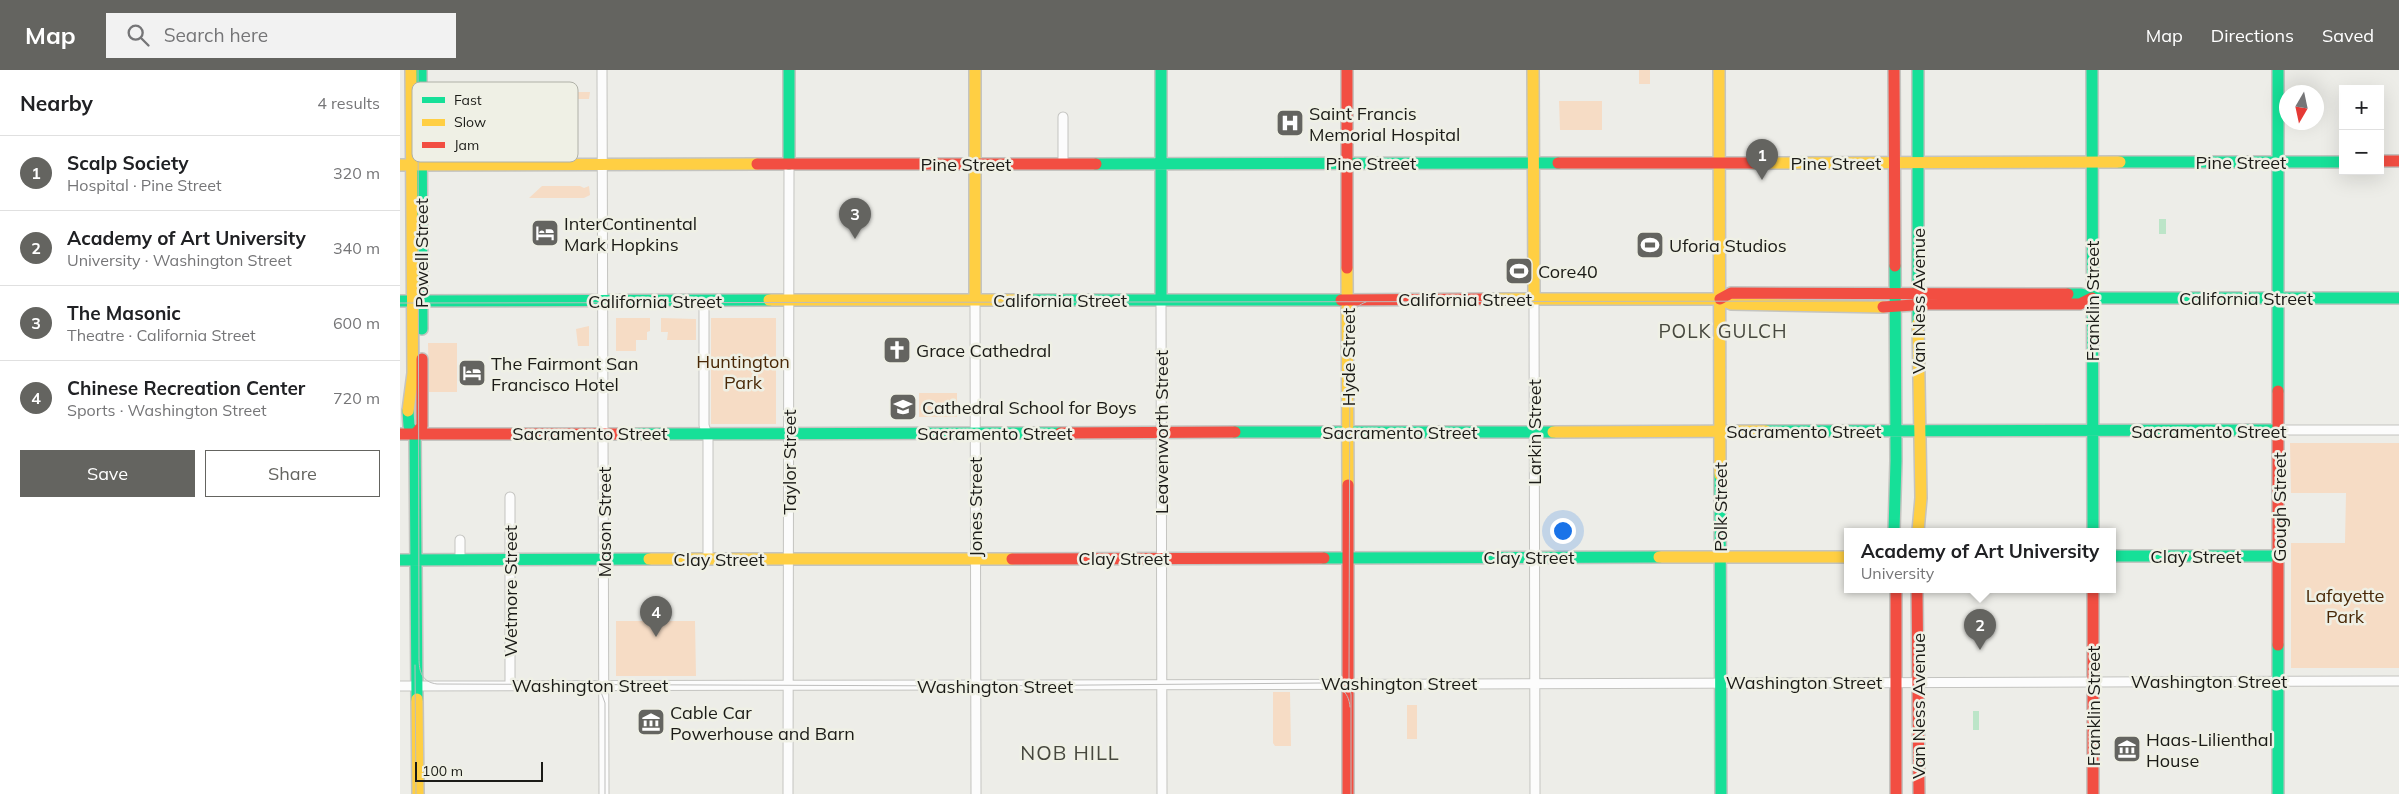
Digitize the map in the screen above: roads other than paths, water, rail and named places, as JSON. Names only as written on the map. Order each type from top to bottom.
[{"type":"main road","name":"Powell Street","points":[[411,70],[411,301],[413,317],[413,372],[408,405],[408,426],[415,434],[416,494],[409,527],[409,553],[417,560],[418,794]]},
{"type":"main road","name":"Taylor Street","points":[[789,70],[789,164]]},
{"type":"main road","name":"Jones Street","points":[[975,70],[975,300]]},
{"type":"main road","name":"Leavenworth Street","points":[[1161,70],[1161,299]]},
{"type":"main road","name":"Hyde Street","points":[[1347,70],[1348,794]]},
{"type":"main road","name":"Larkin Street","points":[[1533,70],[1534,299]]},
{"type":"main road","name":"Polk Street","points":[[1720,70],[1721,794]]},
{"type":"main road","name":"Van Ness Avenue","points":[[1894,70],[1896,292],[1894,528]]},
{"type":"main road","name":"Van Ness Avenue","points":[[1918,70],[1918,299],[1921,498],[1918,528]]},
{"type":"main road","name":"Franklin Street","points":[[2092,70],[2093,528]]},
{"type":"main road","name":"Gough Street","points":[[2278,70],[2278,794]]},
{"type":"main road","points":[[2384,162],[2399,161]]},
{"type":"main road","name":"Pine Street","points":[[411,165],[2339,162]]},
{"type":"main road","name":"California Street","points":[[1720,299],[1731,293],[1896,292],[1918,299],[2080,304],[2092,298],[2399,298]]},
{"type":"main road","name":"California Street","points":[[411,301],[1720,299],[1730,304],[1896,306],[1918,299]]},
{"type":"main road","name":"Sacramento Street","points":[[400,434],[2279,430]]},
{"type":"main road","name":"Clay Street","points":[[400,560],[1844,556]]},
{"type":"main road","name":"Clay Street","points":[[2116,556],[2279,556]]},
{"type":"main road","name":"Van Ness Avenue","points":[[1896,593],[1896,794]]},
{"type":"main road","name":"Van Ness Avenue","points":[[1917,593],[1919,794]]},
{"type":"main road","name":"Franklin Street","points":[[2093,593],[2093,794]]},
{"type":"street","name":"Mason Street","points":[[602,70],[604,794]]},
{"type":"street","points":[[1063,117],[1063,164]]},
{"type":"street","name":"Taylor Street","points":[[788,794],[789,164]]},
{"type":"street","name":"Leavenworth Street","points":[[1161,299],[1162,794]]},
{"type":"street","name":"Larkin Street","points":[[1534,299],[1534,794]]},
{"type":"street","name":"Jones Street","points":[[975,300],[976,794]]},
{"type":"street","points":[[704,301],[704,425],[706,433],[708,559]]},
{"type":"street","name":"Sacramento Street","points":[[2279,430],[2399,430]]},
{"type":"street","name":"Wetmore Street","points":[[510,497],[510,685]]},
{"type":"street","points":[[460,540],[460,560]]},
{"type":"street","name":"Washington Street","points":[[400,686],[2399,681]]},
{"type":"tram line","points":[[418,70],[418,82]]},
{"type":"tram line","points":[[418,162],[419,658],[422,676],[428,681],[437,684],[981,686],[1321,683],[1332,685],[1345,692],[1350,707]]},
{"type":"tram line","points":[[400,303],[1875,301]]},
{"type":"tram line","points":[[1351,794],[1351,695],[1349,680],[1350,331],[1353,313],[1361,304],[1366,302]]},
{"type":"tram line","points":[[415,665],[416,794]]},
{"type":"tram line","points":[[589,685],[601,692],[605,703],[605,794]]},
{"type":"place","name":"Saint Francis Memorial Hospital","points":[[1290,123]]},
{"type":"place","name":"Scalp Society","points":[[1762,180]]},
{"type":"place","name":"InterContinental Mark Hopkins","points":[[545,233]]},
{"type":"place","name":"The Masonic","points":[[855,239]]},
{"type":"place","name":"Uforia Studios","points":[[1650,245]]},
{"type":"place","name":"Core40","points":[[1519,271]]},
{"type":"place","name":"Grace Cathedral","points":[[897,350]]},
{"type":"place","name":"The Fairmont San Francisco Hotel","points":[[472,373]]},
{"type":"place","name":"Cathedral School for Boys","points":[[903,407]]},
{"type":"place","name":"Chinese Recreation Center","points":[[656,637]]},
{"type":"place","name":"Academy of Art University","points":[[1980,650]]},
{"type":"place","name":"Cable Car Powerhouse and Barn","points":[[651,722]]},
{"type":"place","name":"Haas-Lilienthal House","points":[[2127,749]]},
{"type":"district","name":"POLK GULCH","points":[[1723,331]]},
{"type":"district","name":"NOB HILL","points":[[1070,752]]},
{"type":"park label","name":"Huntington Park","points":[[743,371]]},
{"type":"park label","name":"Lafayette Park","points":[[2345,605]]}]
